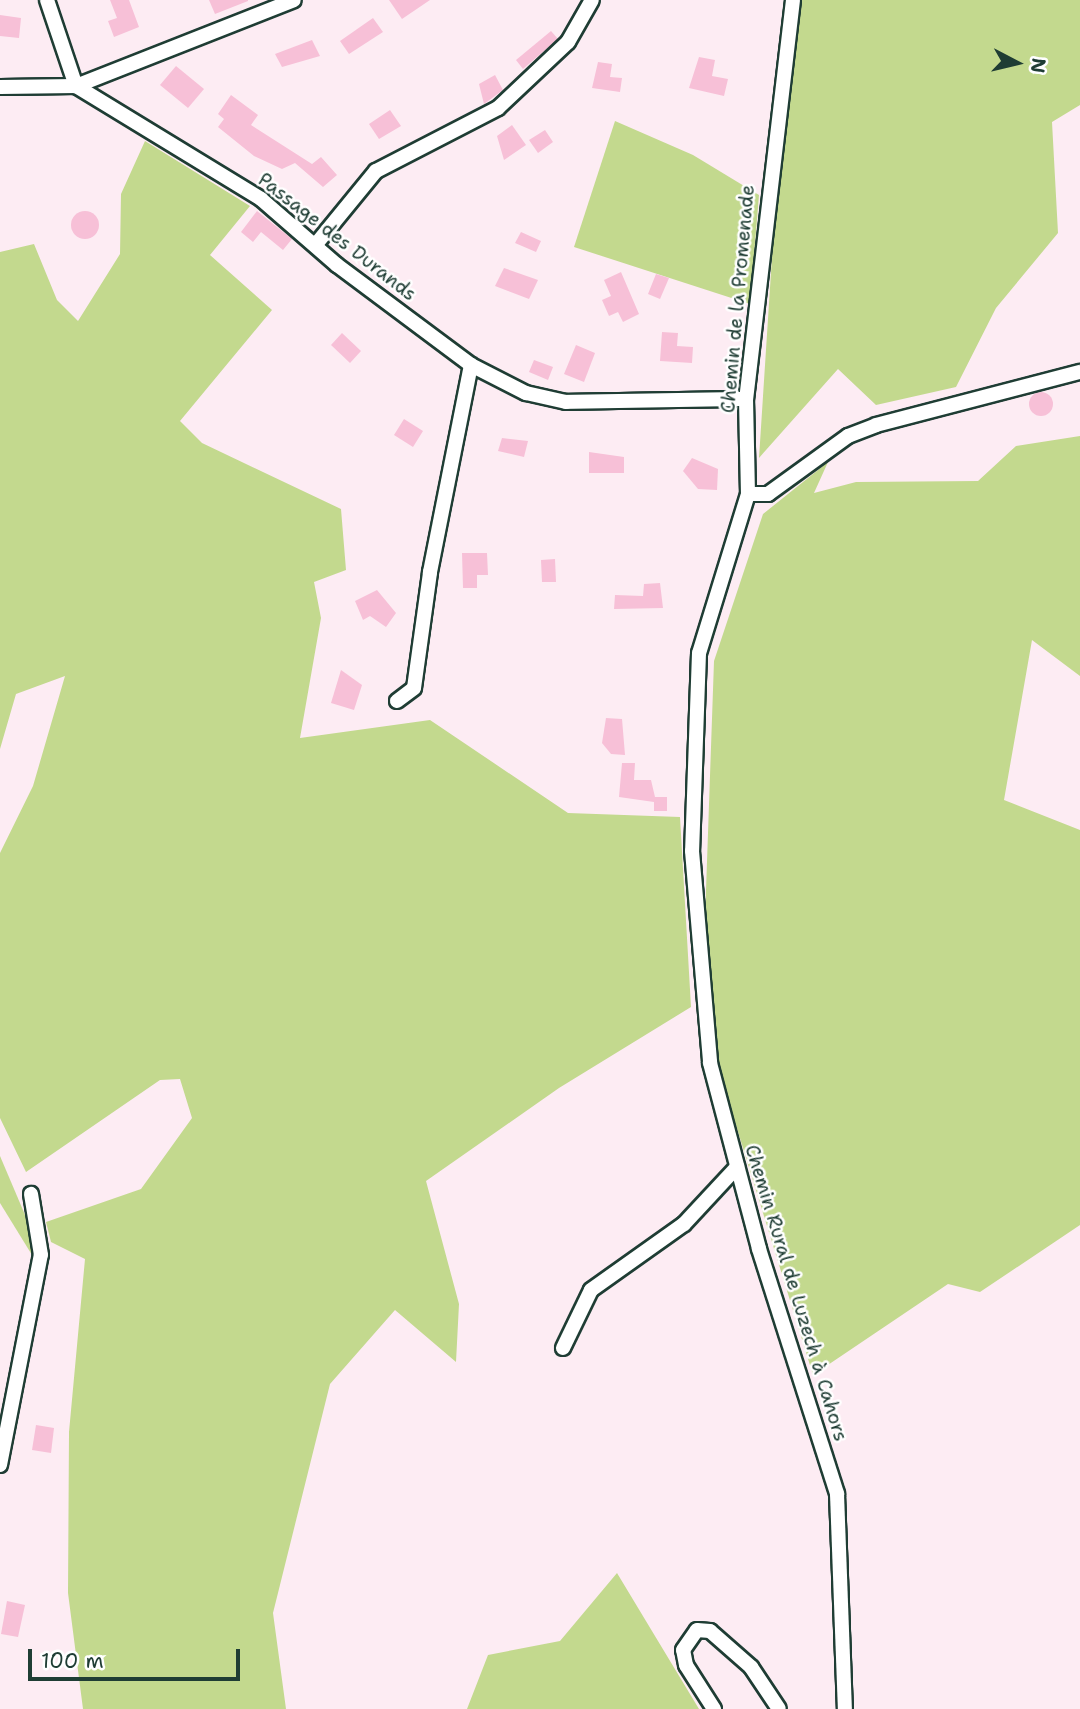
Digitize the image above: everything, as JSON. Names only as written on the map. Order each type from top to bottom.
[{"type":"street","points":[[47,0],[76,86]]},
{"type":"street","points":[[0,87],[76,86],[294,0]]},
{"type":"street","points":[[317,243],[376,171],[432,137],[484,118],[568,42],[592,0]]},
{"type":"street","name":"Chemin de la Promenade","points":[[694,805],[699,653],[748,494],[746,399],[793,0]]},
{"type":"street","name":"Passage des Durands","points":[[76,86],[261,199],[317,243],[337,265],[471,365],[526,393],[566,402],[746,399]]},
{"type":"street","points":[[397,701],[414,688],[471,365]]},
{"type":"street","points":[[748,494],[768,494],[848,436],[876,425],[1080,372]]},
{"type":"street","name":"Chemin Rural de Luzech à Cahors","points":[[694,805],[710,1063],[737,1167],[837,1494],[845,1709]]},
{"type":"street","points":[[563,1348],[591,1290],[684,1224],[737,1167]]},
{"type":"street","points":[[0,1465],[41,1255],[31,1194]]},
{"type":"street","points":[[713,1709],[686,1665],[683,1650],[697,1630],[710,1631],[743,1660],[779,1709]]},
{"type":"green space","points":[[798,0],[1080,0],[1080,105],[1052,122],[1058,233],[996,308],[956,387],[876,405],[838,369],[759,458],[776,195]]},
{"type":"green space","points":[[615,121],[693,155],[759,195],[750,304],[574,247]]},
{"type":"green space","points":[[145,141],[250,206],[210,255],[272,310],[180,421],[202,443],[341,509],[346,570],[314,582],[321,618],[300,738],[430,720],[568,813],[680,817],[691,1007],[559,1088],[426,1181],[459,1304],[456,1362],[395,1310],[330,1384],[273,1613],[286,1709],[83,1709],[68,1593],[69,1432],[85,1259],[51,1242],[46,1222],[141,1189],[192,1118],[180,1079],[160,1080],[26,1172],[0,1118],[0,853],[33,786],[65,676],[16,694],[0,749],[0,252],[34,244],[57,300],[78,321],[120,254],[121,194]]},
{"type":"green space","points":[[1080,436],[1080,676],[1032,640],[1004,800],[1080,830],[1080,1225],[980,1292],[948,1284],[813,1375],[718,1067],[705,919],[714,661],[763,514],[828,462],[814,493],[856,482],[978,481],[1016,446]]},
{"type":"green space","points":[[0,1156],[34,1236],[32,1255],[0,1203]]},
{"type":"green space","points":[[617,1573],[699,1709],[467,1709],[488,1655],[560,1641]]},
{"type":"building","points":[[110,0],[129,0],[139,27],[114,37],[108,21],[117,18]]},
{"type":"building","points":[[209,0],[248,0],[248,1],[215,14]]},
{"type":"building","points":[[389,0],[430,0],[402,19]]},
{"type":"building","points":[[0,15],[21,18],[19,38],[0,36]]},
{"type":"building","points":[[373,18],[383,32],[349,54],[340,41]]},
{"type":"building","points":[[551,31],[558,39],[523,69],[516,60]]},
{"type":"building","points":[[312,40],[320,56],[282,67],[275,54]]},
{"type":"building","points":[[699,57],[715,60],[712,76],[728,79],[724,96],[689,88]]},
{"type":"building","points":[[598,62],[612,64],[610,77],[622,78],[620,92],[592,88]]},
{"type":"building","points":[[176,66],[204,89],[188,108],[160,85]]},
{"type":"building","points":[[495,75],[503,90],[484,104],[479,84]]},
{"type":"building","points":[[231,95],[258,115],[251,125],[312,164],[321,157],[337,175],[323,187],[295,163],[282,169],[254,156],[218,127],[224,119],[218,114]]},
{"type":"building","points":[[390,110],[401,126],[379,139],[369,124]]},
{"type":"building","points":[[512,125],[526,145],[504,160],[497,136]]},
{"type":"building","points":[[545,130],[553,142],[538,153],[529,140]]},
{"type":"building","points":[[85,211],[95,215],[99,225],[95,235],[85,239],[75,235],[71,225],[75,215]]},
{"type":"building","points":[[257,211],[292,239],[283,250],[261,232],[253,242],[241,232]]},
{"type":"building","points":[[521,232],[541,241],[536,252],[515,243]]},
{"type":"building","points":[[504,268],[538,280],[529,299],[495,286]]},
{"type":"building","points":[[621,272],[639,314],[623,322],[618,312],[609,316],[602,300],[611,296],[604,280]]},
{"type":"building","points":[[656,274],[669,278],[660,299],[648,294]]},
{"type":"building","points":[[662,332],[678,333],[677,346],[693,347],[692,363],[660,361]]},
{"type":"building","points":[[342,333],[361,351],[350,363],[331,345]]},
{"type":"building","points":[[576,345],[595,353],[584,382],[564,374]]},
{"type":"building","points":[[534,360],[553,367],[548,380],[529,372]]},
{"type":"building","points":[[1041,392],[1052,399],[1053,404],[1046,415],[1041,416],[1030,409],[1029,404],[1036,393]]},
{"type":"building","points":[[404,419],[423,431],[413,447],[394,435]]},
{"type":"building","points":[[502,438],[528,441],[524,457],[498,451]]},
{"type":"building","points":[[589,452],[624,457],[624,473],[589,473]]},
{"type":"building","points":[[692,458],[718,469],[717,490],[698,489],[683,471]]},
{"type":"building","points":[[462,553],[487,553],[488,575],[477,575],[477,588],[463,588]]},
{"type":"building","points":[[555,559],[556,582],[542,582],[541,560]]},
{"type":"building","points":[[660,583],[663,608],[614,609],[615,595],[643,596],[644,584]]},
{"type":"building","points":[[377,590],[396,613],[386,627],[370,616],[363,620],[355,601]]},
{"type":"building","points":[[341,670],[362,685],[354,710],[331,703]]},
{"type":"building","points":[[606,718],[622,719],[625,755],[611,754],[602,743]]},
{"type":"building","points":[[622,763],[635,763],[634,780],[651,780],[655,797],[667,797],[667,811],[654,811],[654,802],[619,797]]},
{"type":"building","points":[[36,1425],[54,1428],[51,1453],[32,1450]]},
{"type":"building","points":[[7,1601],[25,1605],[18,1637],[1,1634]]}]
